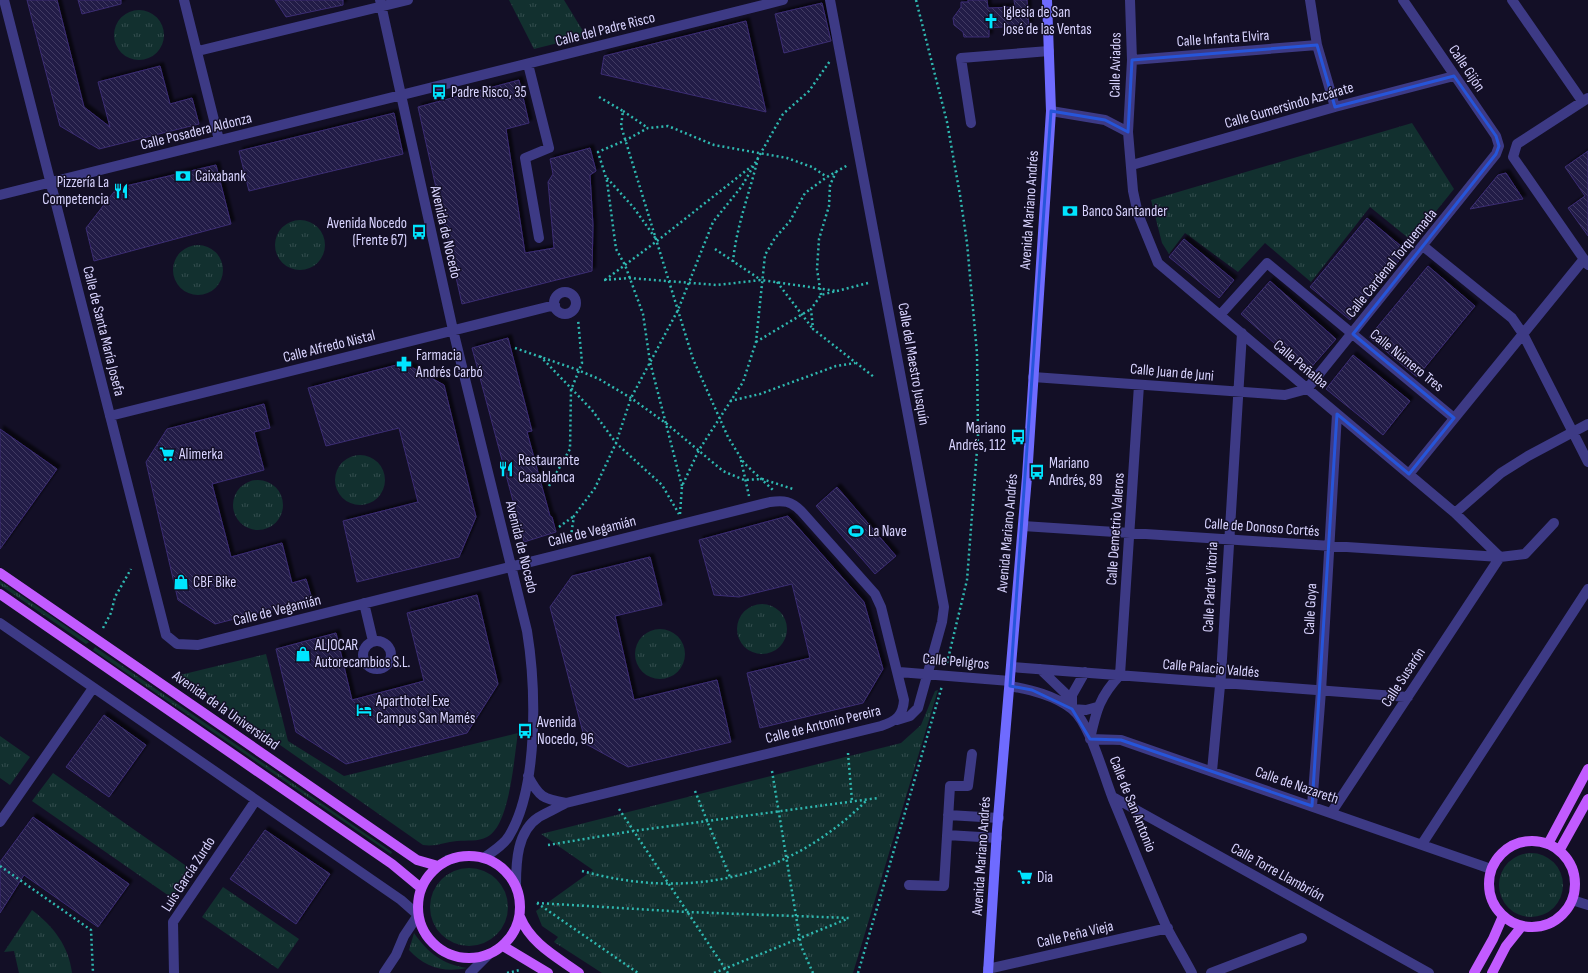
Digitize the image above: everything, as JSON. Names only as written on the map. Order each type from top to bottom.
[{"type":"main road","name":"Avenida Mariano Andrés","points":[[988,971],[998,818],[1023,526],[1051,111],[1047,0]]},
{"type":"main road","name":"Avenida de la Universidad","points":[[0,572],[417,860],[438,866]]},
{"type":"main road","points":[[0,594],[392,864],[421,888]]},
{"type":"main road","points":[[1548,844],[1588,769]]},
{"type":"main road","points":[[1559,851],[1588,799]]},
{"type":"main road","points":[[1535,841],[1548,844],[1559,851],[1567,859],[1575,880],[1572,900],[1566,910],[1551,923],[1532,927],[1522,926],[1503,916],[1495,906],[1490,894],[1488,881],[1491,868],[1498,857],[1508,848],[1521,842],[1535,841]]},
{"type":"main road","points":[[471,856],[484,858],[497,863],[516,885],[520,901],[520,917],[514,933],[503,946],[489,954],[477,958],[452,956],[440,950],[430,941],[423,931],[418,915],[418,903],[421,888],[438,866],[458,857],[471,856]]},
{"type":"main road","points":[[1474,973],[1493,939],[1503,916]]},
{"type":"main road","points":[[520,917],[525,930],[540,945],[580,973]]},
{"type":"main road","points":[[1492,973],[1506,946],[1522,926]]},
{"type":"main road","points":[[503,946],[548,973]]},
{"type":"street","name":"Calle de Santa María Josefa","points":[[4,0],[166,635],[177,644],[198,645]]},
{"type":"street","points":[[184,0],[198,51],[219,140]]},
{"type":"street","points":[[198,51],[381,3],[408,0]]},
{"type":"street","name":"Calle del Padre Risco","points":[[400,96],[783,0]]},
{"type":"street","name":"Calle del Maestro Jusquín","points":[[830,0],[944,607],[942,622],[929,673],[918,708],[910,716],[897,720]]},
{"type":"street","name":"Calle Aviados","points":[[1130,0],[1132,60],[1128,132],[1132,165]]},
{"type":"street","points":[[1310,0],[1317,45],[1335,107]]},
{"type":"street","name":"Calle Gijón","points":[[1403,0],[1496,136],[1499,146],[1496,154]]},
{"type":"street","points":[[1409,474],[1523,334],[1586,262],[1513,157],[1517,144],[1585,100],[1512,0]]},
{"type":"street","name":"Avenida de Nocedo","points":[[381,3],[400,96],[453,330],[527,631],[532,663],[533,721],[528,776],[521,809],[509,836],[502,844],[484,858]]},
{"type":"street","name":"Calle Infanta Elvira","points":[[1132,60],[1317,45]]},
{"type":"street","points":[[971,123],[961,58],[1049,51]]},
{"type":"street","points":[[528,64],[549,148],[525,158],[539,238]]},
{"type":"street","name":"Calle Gumersindo Azcárate","points":[[1132,165],[1335,107],[1454,76]]},
{"type":"street","name":"Calle Posadera Aldonza","points":[[0,195],[400,96]]},
{"type":"street","points":[[1051,111],[1105,120],[1128,132]]},
{"type":"street","name":"Calle Cardenal Torquemada","points":[[1307,389],[1353,334],[1496,154]]},
{"type":"street","name":"Calle Peñalba","points":[[1132,165],[1133,191],[1138,214],[1158,263],[1456,513],[1500,557]]},
{"type":"street","points":[[1423,246],[1512,318],[1523,334],[1588,462]]},
{"type":"street","name":"Calle Número Tres","points":[[1220,315],[1267,263],[1454,418]]},
{"type":"street","name":"Calle Alfredo Nistal","points":[[110,416],[555,305]]},
{"type":"street","name":"Calle Padre Vitoria","points":[[1212,771],[1220,684],[1242,333]]},
{"type":"street","name":"Calle Juan de Juni","points":[[1033,377],[1285,395],[1307,389]]},
{"type":"street","name":"Calle Demetrio Valeros","points":[[1120,675],[1139,385]]},
{"type":"street","name":"Calle Goya","points":[[1312,806],[1321,691],[1337,414]]},
{"type":"street","points":[[1456,513],[1501,473],[1528,456],[1588,424]]},
{"type":"street","name":"Calle de Vegamián","points":[[198,645],[770,502],[783,500],[793,503],[801,511]]},
{"type":"street","name":"Calle de Antonio Pereira","points":[[516,885],[516,864],[520,844],[524,834],[537,818],[566,803],[880,726],[897,720],[904,709],[904,700],[899,672],[881,607],[875,594],[801,511]]},
{"type":"street","name":"Calle de Donoso Cortés","points":[[1023,526],[1500,557],[1525,554],[1554,523]]},
{"type":"street","name":"Calle Susarón","points":[[1331,813],[1500,557]]},
{"type":"street","points":[[1422,844],[1588,589]]},
{"type":"street","points":[[364,603],[373,641]]},
{"type":"street","points":[[0,623],[401,900],[418,915],[404,936],[396,955],[384,973]]},
{"type":"street","name":"Calle Palacio Valdés","points":[[1011,667],[1408,698]]},
{"type":"street","name":"Calle de San Antonio","points":[[1040,669],[1065,693],[1072,709],[1078,716],[1090,739],[1168,928],[1192,973]]},
{"type":"street","name":"Calle Peligros","points":[[899,672],[929,673],[1010,684]]},
{"type":"street","points":[[1072,709],[1072,695],[1085,672]]},
{"type":"street","points":[[1090,739],[1097,707],[1108,688],[1120,675]]},
{"type":"street","points":[[1010,684],[1032,690],[1072,709],[1086,710],[1097,707]]},
{"type":"street","points":[[0,822],[93,688]]},
{"type":"street","name":"Calle de Nazareth","points":[[1090,739],[1121,740],[1491,868]]},
{"type":"street","points":[[908,885],[944,886],[950,786],[968,786],[972,754]]},
{"type":"street","name":"Calle de Antonio Pereira","points":[[528,776],[536,792],[546,799],[566,803]]},
{"type":"street","name":"Calle Torre Llambrión","points":[[1113,797],[1429,973]]},
{"type":"street","name":"Luis García Zurdo","points":[[174,973],[173,922],[256,800]]},
{"type":"street","points":[[948,815],[998,818]]},
{"type":"street","points":[[947,835],[997,838]]},
{"type":"street","points":[[1572,900],[1588,905]]},
{"type":"street","name":"Calle Peña Vieja","points":[[988,971],[1168,928]]},
{"type":"street","points":[[1211,973],[1302,938]]},
{"type":"street","points":[[470,973],[489,954]]},
{"type":"path","points":[[916,0],[947,122],[960,195],[967,243],[977,353],[978,437],[967,580],[948,663]]},
{"type":"path","points":[[560,527],[574,516],[594,488],[616,443],[631,398],[678,310],[713,222],[742,186],[759,153],[783,114],[809,91],[840,48]]},
{"type":"path","points":[[600,97],[648,128]]},
{"type":"path","points":[[623,111],[621,126],[693,359],[728,437],[740,458],[775,492]]},
{"type":"path","points":[[539,355],[571,390],[592,410],[616,443],[662,485],[680,516],[682,486],[650,362],[643,314],[625,265],[616,249],[605,176],[598,152],[626,140],[648,128],[668,126],[714,145],[787,158],[812,167],[827,177]]},
{"type":"path","points":[[733,262],[734,246],[750,193],[759,153]]},
{"type":"path","points":[[753,165],[657,241],[604,280],[629,278],[717,285],[761,280],[837,291]]},
{"type":"path","points":[[682,486],[699,450],[743,382],[756,342],[761,280],[765,255],[775,238],[790,221],[805,193],[827,177],[848,165]]},
{"type":"path","points":[[821,295],[817,269],[819,239],[828,206],[830,185],[836,172]]},
{"type":"path","points":[[605,176],[634,208],[657,241]]},
{"type":"path","points":[[715,249],[761,280]]},
{"type":"path","points":[[776,282],[813,329],[874,377]]},
{"type":"path","points":[[756,342],[811,309],[821,295],[868,283]]},
{"type":"path","points":[[811,309],[813,329]]},
{"type":"path","points":[[549,486],[570,449],[571,390],[582,363],[578,319]]},
{"type":"path","points":[[515,348],[539,355],[578,370],[631,398],[667,424],[722,471],[744,480],[762,479],[793,489]]},
{"type":"path","points":[[729,402],[760,394],[836,366],[856,363]]},
{"type":"path","points":[[740,458],[749,498]]},
{"type":"path","points":[[570,542],[574,516]]},
{"type":"path","points":[[103,628],[111,613],[115,597],[131,569]]},
{"type":"path","points":[[858,973],[942,684]]},
{"type":"path","points":[[848,753],[852,801]]},
{"type":"path","points":[[772,771],[801,946],[813,973]]},
{"type":"path","points":[[695,791],[730,878]]},
{"type":"path","points":[[548,845],[633,831],[878,798]]},
{"type":"path","points":[[582,871],[620,881],[669,884],[703,882],[730,878],[757,870],[786,858],[826,835],[852,814],[867,799]]},
{"type":"path","points":[[619,809],[728,973]]},
{"type":"path","points":[[0,866],[90,930],[93,973]]},
{"type":"path","points":[[638,973],[537,903],[687,912],[849,918],[714,973]]},
{"type":"path","points":[[507,973],[523,969]]},
{"type":"highlighted area","points":[[1317,45],[1335,107],[1454,76],[1496,136],[1499,146],[1496,154],[1353,334],[1454,418],[1409,474],[1337,414],[1312,806],[1121,740],[1090,739],[1072,709],[1032,690],[1010,686],[1051,111],[1105,120],[1128,132],[1132,60],[1139,59]]},
{"type":"green space","points":[[509,0],[564,0],[586,36],[534,49]]},
{"type":"green space","points":[[139,10],[148,12],[159,21],[164,35],[162,44],[153,55],[139,60],[130,58],[119,49],[114,35],[116,26],[125,15]]},
{"type":"green space","points":[[1412,123],[1454,189],[1412,241],[1370,207],[1311,282],[1265,243],[1238,272],[1185,233],[1169,254],[1162,243],[1151,200]]},
{"type":"green space","points":[[305,220],[310,221],[318,227],[324,235],[324,255],[318,263],[310,269],[295,270],[290,269],[282,263],[276,255],[275,240],[276,235],[282,227],[290,221]]},
{"type":"green space","points":[[198,245],[207,247],[218,256],[223,270],[221,279],[212,290],[198,295],[189,293],[178,284],[173,270],[175,261],[184,250]]},
{"type":"green space","points":[[360,455],[370,457],[378,462],[383,470],[385,480],[383,490],[378,498],[370,503],[360,505],[350,503],[342,498],[337,490],[335,480],[337,470],[342,462],[350,457]]},
{"type":"green space","points":[[258,480],[267,482],[276,487],[281,496],[283,505],[281,514],[276,523],[267,528],[258,530],[249,528],[240,523],[235,514],[233,505],[235,496],[240,487],[249,482]]},
{"type":"green space","points":[[0,581],[89,642],[86,644],[0,585]]},
{"type":"green space","points":[[762,604],[772,606],[780,611],[785,619],[787,629],[785,639],[780,647],[772,652],[762,654],[752,652],[744,647],[739,639],[737,629],[739,619],[744,611],[752,606]]},
{"type":"green space","points":[[660,629],[669,631],[678,636],[683,645],[685,654],[683,663],[678,672],[669,677],[660,679],[651,677],[642,672],[637,663],[635,654],[637,645],[642,636],[651,631]]},
{"type":"green space","points":[[95,647],[392,852],[391,854],[93,650]]},
{"type":"green space","points":[[266,654],[288,741],[344,776],[518,733],[510,790],[506,806],[495,830],[487,837],[480,840],[423,845],[180,675]]},
{"type":"green space","points":[[938,690],[853,973],[602,973],[554,942],[558,937],[542,926],[536,911],[593,870],[541,834],[901,743],[921,725],[935,691]]},
{"type":"green space","points":[[0,736],[30,757],[10,785],[0,778]]},
{"type":"green space","points":[[53,773],[192,870],[172,898],[32,801]]},
{"type":"green space","points":[[1525,853],[1537,853],[1554,862],[1561,873],[1563,885],[1561,897],[1554,908],[1537,917],[1525,917],[1513,912],[1504,903],[1499,891],[1499,879],[1504,867],[1513,858]]},
{"type":"green space","points":[[469,868],[484,871],[496,880],[505,892],[508,907],[505,922],[496,934],[484,943],[469,946],[454,943],[442,934],[433,922],[430,907],[433,892],[442,880],[454,871]]},
{"type":"green space","points":[[223,887],[299,939],[278,969],[202,917]]},
{"type":"green space","points":[[32,910],[47,923],[59,937],[64,945],[72,973],[19,973],[14,951],[4,952]]},
{"type":"green space","points":[[414,933],[430,952],[436,956],[450,964],[467,968],[450,970],[442,969],[421,961],[409,950]]},
{"type":"building","points":[[27,0],[57,0],[84,107],[110,127],[98,82],[160,66],[170,104],[192,98],[199,124],[99,149],[60,126]]},
{"type":"building","points":[[78,0],[121,0],[121,4],[82,14]]},
{"type":"building","points":[[275,0],[343,0],[343,5],[286,17]]},
{"type":"building","name":"Iglesia de San José de las Ventas","points":[[968,0],[987,0],[988,8],[1015,7],[1014,0],[1027,0],[1029,27],[1016,28],[1016,26],[989,28],[989,37],[964,37],[963,32],[954,25],[953,18],[961,7],[961,2],[968,2]]},
{"type":"building","points":[[822,3],[831,41],[784,53],[775,14]]},
{"type":"building","points":[[746,21],[766,112],[601,74],[604,56]]},
{"type":"building","points":[[519,80],[529,123],[506,129],[525,253],[554,248],[548,182],[553,174],[550,159],[590,148],[596,171],[590,175],[593,225],[592,271],[462,304],[418,107]]},
{"type":"building","points":[[394,113],[403,154],[249,191],[239,151]]},
{"type":"building","points":[[1588,151],[1588,236],[1568,208],[1585,196],[1565,167]]},
{"type":"building","points":[[216,165],[231,224],[94,261],[86,228],[117,188]]},
{"type":"building","points":[[1506,173],[1523,199],[1470,209],[1498,175]]},
{"type":"building","points":[[1367,218],[1407,251],[1350,320],[1310,287]]},
{"type":"building","points":[[1184,239],[1234,280],[1219,298],[1169,257]]},
{"type":"building","points":[[1428,266],[1475,306],[1417,377],[1369,337]]},
{"type":"building","points":[[1270,281],[1336,339],[1307,372],[1241,314]]},
{"type":"building","points":[[508,338],[532,431],[527,432],[550,516],[552,517],[556,532],[524,542],[472,348]]},
{"type":"building","points":[[1353,355],[1410,401],[1383,435],[1326,389]]},
{"type":"building","points":[[404,363],[444,385],[476,517],[459,557],[357,582],[343,521],[418,502],[399,428],[326,446],[308,388]]},
{"type":"building","points":[[264,404],[270,428],[254,432],[264,470],[212,484],[231,557],[282,543],[292,583],[306,579],[312,599],[215,624],[178,600],[146,462],[167,429]]},
{"type":"building","points":[[0,429],[57,469],[0,549]]},
{"type":"building","name":"La Nave","points":[[837,487],[896,556],[875,574],[816,506]]},
{"type":"building","points":[[788,516],[864,602],[883,669],[863,703],[760,728],[747,673],[810,658],[792,584],[739,597],[714,595],[699,540]]},
{"type":"building","points":[[650,557],[662,605],[615,616],[634,700],[717,680],[731,742],[628,767],[586,744],[550,607],[572,576]]},
{"type":"building","points":[[477,595],[498,684],[467,733],[346,764],[296,732],[276,649],[336,633],[352,700],[424,681],[407,613]]},
{"type":"building","points":[[104,715],[146,745],[109,797],[66,767]]},
{"type":"building","points":[[33,817],[129,884],[98,927],[24,875],[0,913],[0,862]]},
{"type":"building","points":[[265,830],[330,874],[296,924],[230,879]]},
{"type":"place","name":"Iglesia de San José de las Ventas","points":[[991,21]]},
{"type":"place","name":"Padre Risco, 35","points":[[439,92]]},
{"type":"place","name":"Caixabank","points":[[183,176]]},
{"type":"place","name":"Pizzería La Competencia","points":[[121,191]]},
{"type":"place","name":"Banco Santander","points":[[1070,211]]},
{"type":"place","name":"Avenida Nocedo (Frente 67)","points":[[419,232]]},
{"type":"place","name":"Farmacia Andrés Carbó","points":[[404,364]]},
{"type":"place","name":"Mariano Andrés, 112","points":[[1018,437]]},
{"type":"place","name":"Alimerka","points":[[167,454]]},
{"type":"place","name":"Restaurante Casablanca","points":[[506,469]]},
{"type":"place","name":"Mariano Andrés, 89","points":[[1037,472]]},
{"type":"place","name":"La Nave","points":[[856,531]]},
{"type":"place","name":"CBF Bike","points":[[181,582]]},
{"type":"place","name":"ALJOCAR Autorecambios S.L.","points":[[303,654]]},
{"type":"place","name":"Aparthotel Exe Campus San Mamés","points":[[364,710]]},
{"type":"place","name":"Avenida Nocedo, 96","points":[[525,731]]},
{"type":"place","name":"Dia","points":[[1025,877]]}]
